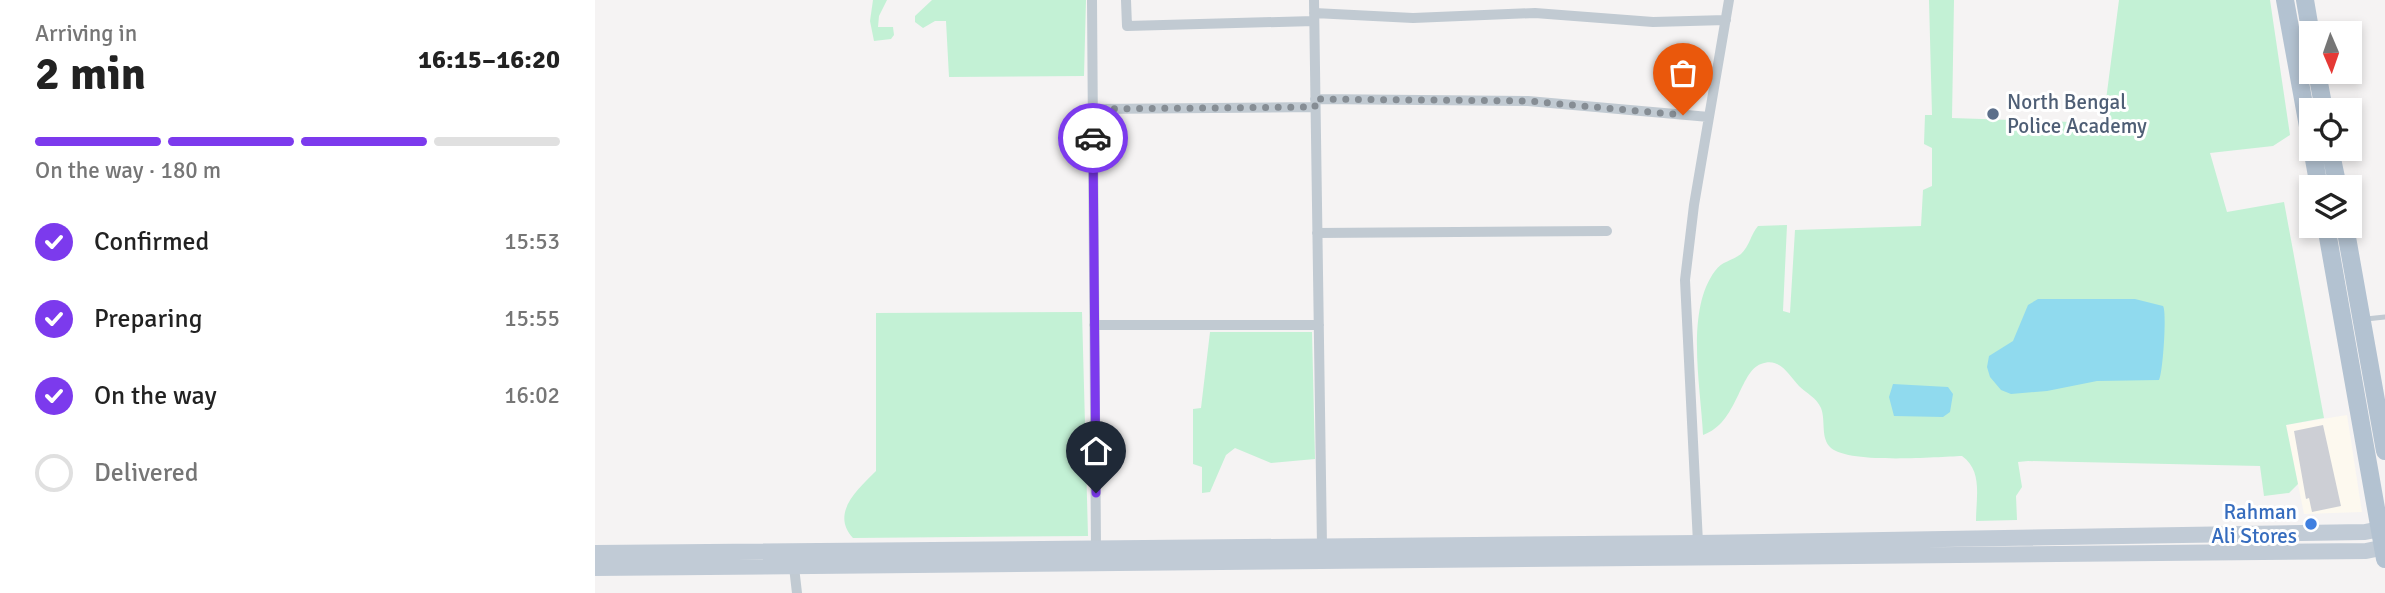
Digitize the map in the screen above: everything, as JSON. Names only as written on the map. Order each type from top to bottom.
[{"type":"main road","points":[[2285,0],[2317,175]]},
{"type":"main road","points":[[2305,0],[2309,21]]},
{"type":"main road","points":[[2328,238],[2384,542]]},
{"type":"main road","points":[[2347,238],[2385,451]]},
{"type":"street","points":[[1092,0],[1096,556]]},
{"type":"street","points":[[1126,0],[1127,26],[1314,17],[1413,18],[1535,13],[1653,22],[1726,20]]},
{"type":"street","points":[[1314,0],[1322,546]]},
{"type":"street","points":[[1698,543],[1685,281],[1729,0]]},
{"type":"street","points":[[1093,109],[1528,101],[1709,117]]},
{"type":"street","points":[[1317,233],[1607,231]]},
{"type":"street","points":[[1094,325],[1319,325]]},
{"type":"street","points":[[1096,556],[1322,546],[2365,532],[2384,542]]},
{"type":"street","points":[[595,568],[794,559],[1096,556],[2366,551],[2384,542]]},
{"type":"street","points":[[595,553],[794,559]]},
{"type":"street","points":[[794,559],[797,593]]},
{"type":"lane","points":[[2363,320],[2385,317]]},
{"type":"shaded area","points":[[2347,415],[2362,512],[2304,514],[2286,425]]},
{"type":"green space","points":[[873,0],[887,0],[879,16],[878,27],[893,27],[894,35],[891,39],[874,41],[870,21]]},
{"type":"green space","points":[[932,0],[1086,0],[1084,76],[949,77],[946,21],[935,21],[923,28],[915,22],[915,16]]},
{"type":"green space","points":[[1929,0],[1954,0],[1952,118],[2103,123],[2119,0],[2270,0],[2290,135],[2273,146],[2210,153],[2227,212],[2284,202],[2324,418],[2286,425],[2298,484],[2289,493],[2264,496],[2260,466],[2028,461],[2018,462],[2022,487],[2016,496],[2017,520],[1976,521],[1976,477],[1969,462],[1962,456],[1874,458],[1841,453],[1828,444],[1821,408],[1817,401],[1783,368],[1768,362],[1754,369],[1724,420],[1703,435],[1697,350],[1700,307],[1715,271],[1741,254],[1758,226],[1787,225],[1783,311],[1790,313],[1795,230],[1921,226],[1923,190],[1932,186],[1932,148],[1924,144],[1925,115],[1932,115]]},
{"type":"green space","points":[[1082,312],[1088,536],[853,538],[844,520],[845,511],[855,494],[876,471],[876,313]]},
{"type":"green space","points":[[1210,332],[1312,332],[1315,459],[1271,463],[1235,448],[1226,455],[1210,492],[1202,493],[1202,467],[1193,464],[1193,409],[1201,408]]},
{"type":"water","points":[[2038,299],[2135,299],[2163,306],[2164,342],[2159,380],[2097,381],[2047,391],[2011,394],[2001,390],[1990,377],[1987,367],[1989,356],[2013,341],[2028,305]]},
{"type":"water","points":[[1893,384],[1948,387],[1953,394],[1950,412],[1943,417],[1894,416],[1889,397]]},
{"type":"building","points":[[2323,425],[2341,506],[2312,512],[2309,498],[2306,499],[2294,431]]},
{"type":"way so far","points":[[1093,138],[1093,109],[1315,107],[1315,99],[1528,101],[1683,115]]},
{"type":"place","name":"North Bengal Police Academy","points":[[1993,114]]},
{"type":"place","name":"Rahman Ali Stores","points":[[2311,524]]},
{"type":"route","points":[[1093,138],[1096,493]]}]
